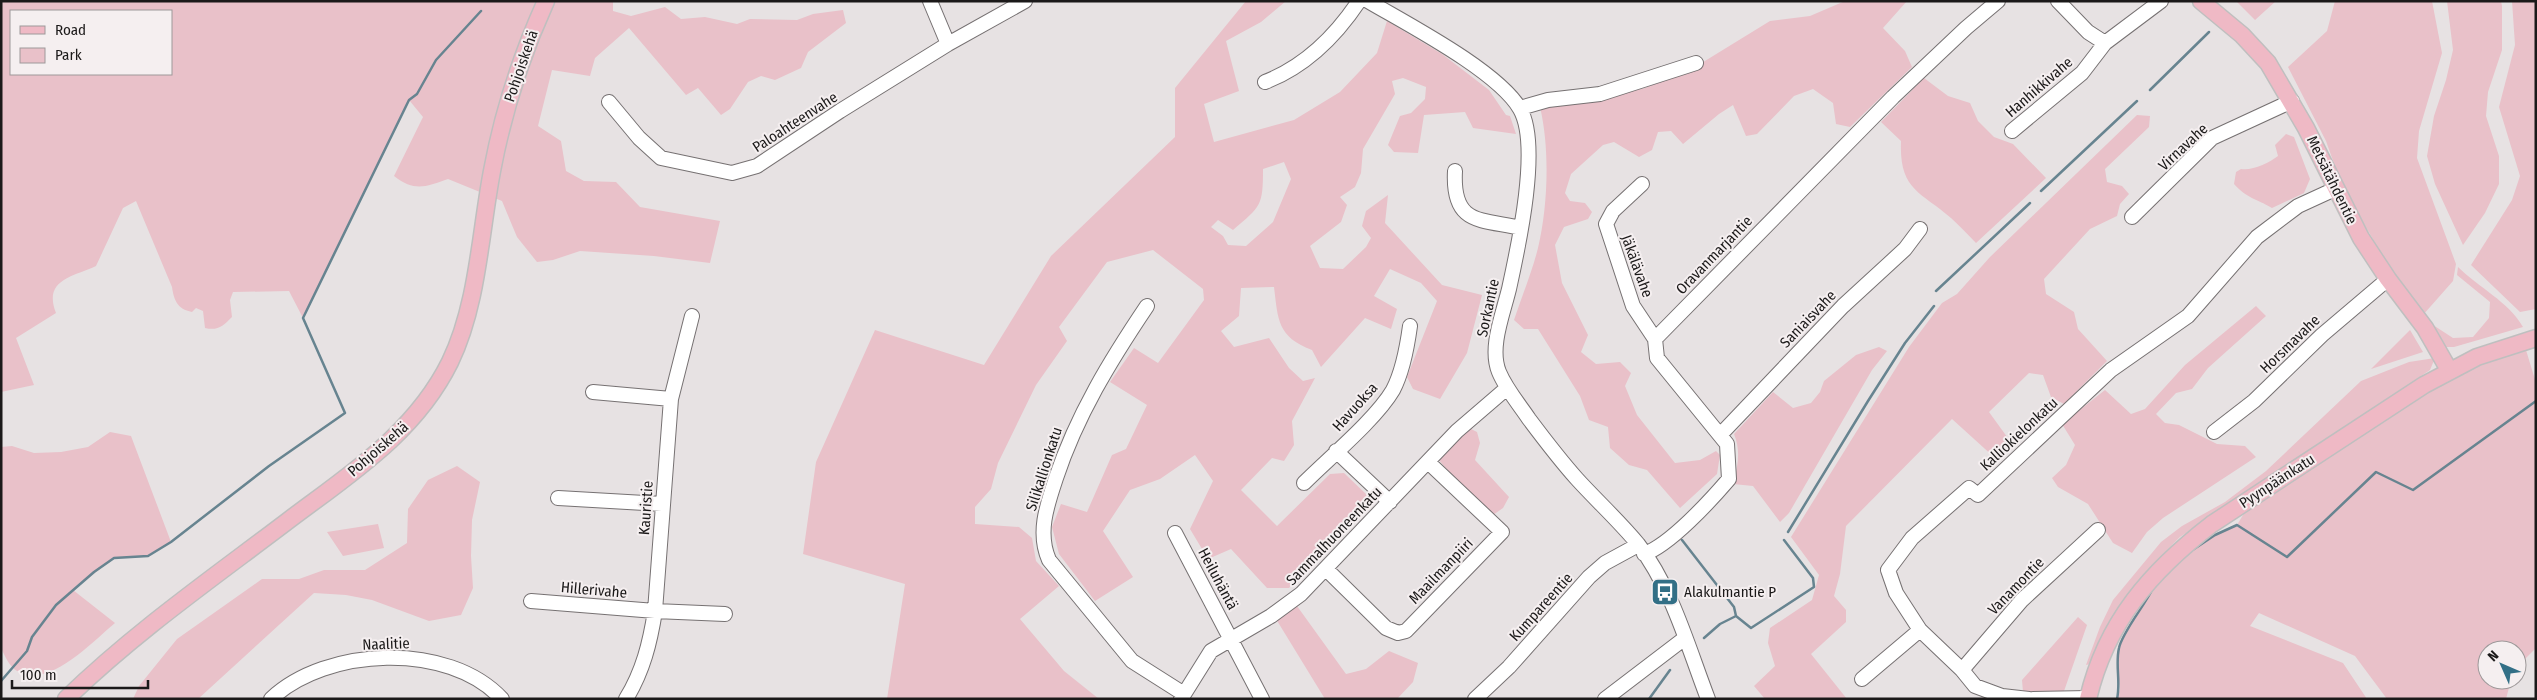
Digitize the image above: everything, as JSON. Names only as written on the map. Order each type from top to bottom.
[{"type":"main road","name":"Pohjoiskehä","points":[[66,699],[139,634],[383,448],[404,429],[435,388],[450,362],[463,330],[471,299],[492,170],[512,85],[546,1]]},
{"type":"main road","name":"Metsätähdentie","points":[[2201,1],[2253,46],[2268,63],[2292,101],[2360,238],[2425,328],[2450,370]]},
{"type":"main road","name":"Pyynpäänkatu","points":[[2088,698],[2104,651],[2126,610],[2160,568],[2182,547],[2212,524],[2402,398],[2450,370],[2486,354],[2536,338]]},
{"type":"street","points":[[930,1],[948,44]]},
{"type":"street","name":"Paloahteenvahe","points":[[609,102],[639,138],[661,158],[732,174],[757,166],[840,111],[948,44],[1025,1]]},
{"type":"street","points":[[1265,82],[1292,70],[1310,58],[1343,24],[1359,1]]},
{"type":"street","points":[[1368,1],[1488,76],[1520,108],[1548,100],[1600,94],[1696,63]]},
{"type":"street","name":"Oravanmarjantie","points":[[1655,339],[1893,97],[1966,28],[1998,1]]},
{"type":"street","points":[[2058,1],[2088,32],[2105,43],[2161,1]]},
{"type":"street","name":"Hanhikkivahe","points":[[2012,131],[2082,73],[2105,43]]},
{"type":"street","name":"Virnavahe","points":[[2132,217],[2149,203],[2212,138],[2292,101]]},
{"type":"street","name":"Sorkantie","points":[[1520,108],[1525,123],[1528,168],[1516,257],[1497,339],[1498,371],[1507,388],[1575,477],[1641,550],[1669,598],[1708,699]]},
{"type":"street","points":[[1455,171],[1454,191],[1461,208],[1476,220],[1520,228]]},
{"type":"street","name":"Jäkälävahe","points":[[1642,184],[1613,210],[1606,224],[1633,306],[1655,339]]},
{"type":"street","name":"Kalliokielonkatu","points":[[2029,699],[2001,697],[1975,686],[1962,670],[1920,630],[1896,593],[1888,570],[1912,538],[1969,488],[1978,495],[2111,370],[2188,316],[2257,237],[2298,206],[2336,189]]},
{"type":"street","name":"Saniaisvahe","points":[[1721,434],[1843,306],[1905,249],[1920,229]]},
{"type":"street","name":"Horsmavahe","points":[[2214,432],[2254,401],[2322,336],[2388,279]]},
{"type":"street","name":"Silikallionkatu","points":[[1148,306],[1097,385],[1068,440],[1045,515],[1044,543],[1049,560],[1132,661],[1182,696]]},
{"type":"street","name":"Kauristie","points":[[628,698],[644,663],[655,612],[671,399],[692,316]]},
{"type":"street","name":"Havuoksa","points":[[1304,483],[1382,405],[1393,390],[1407,349],[1410,326]]},
{"type":"street","points":[[1641,550],[1654,551],[1712,499],[1729,479],[1727,444],[1721,434],[1657,358],[1655,339]]},
{"type":"street","name":"Sammalhuoneenkatu","points":[[1182,696],[1211,651],[1284,608],[1326,569],[1457,431],[1507,388]]},
{"type":"street","points":[[593,392],[671,399]]},
{"type":"street","name":"Havuoksa","points":[[1336,451],[1390,502]]},
{"type":"street","name":"Maailmanpiiri","points":[[1326,569],[1386,628],[1398,634],[1406,631],[1502,532],[1428,462]]},
{"type":"street","points":[[558,498],[662,504]]},
{"type":"street","name":"Vanamontie","points":[[1962,670],[2022,600],[2098,530]]},
{"type":"street","name":"Heiluhäntä","points":[[1175,533],[1262,699]]},
{"type":"street","name":"Kumpareentie","points":[[1474,699],[1509,666],[1589,576],[1605,563],[1641,550]]},
{"type":"street","name":"Hillerivahe","points":[[531,601],[655,612],[725,614]]},
{"type":"street","points":[[1862,679],[1920,630]]},
{"type":"street","points":[[1605,699],[1684,638]]},
{"type":"street","name":"Naalitie","points":[[271,699],[296,680],[323,668],[349,662],[384,658],[416,659],[449,666],[476,678],[502,699]]},
{"type":"street","points":[[2033,699],[2088,698]]},
{"type":"green space","points":[[1,1],[613,1],[613,11],[631,16],[665,7],[681,19],[705,17],[737,24],[750,19],[797,20],[813,14],[843,10],[846,23],[808,52],[801,68],[775,80],[761,76],[748,82],[730,109],[721,115],[698,88],[686,95],[629,28],[595,58],[590,76],[552,70],[538,126],[561,141],[566,171],[584,181],[616,182],[640,207],[720,221],[710,263],[654,256],[580,251],[553,260],[537,262],[517,237],[502,201],[448,179],[426,186],[414,186],[394,176],[423,117],[409,100],[303,318],[289,291],[233,292],[230,300],[232,317],[220,327],[213,329],[205,328],[203,311],[196,308],[192,312],[187,311],[175,300],[172,287],[136,201],[123,208],[96,266],[69,277],[57,287],[53,293],[56,313],[16,338],[34,385],[1,392]]},
{"type":"green space","points":[[1246,1],[1286,1],[1261,22],[1226,41],[1239,91],[1204,104],[1214,142],[1294,120],[1340,92],[1377,53],[1387,21],[1442,54],[1489,90],[1506,115],[1510,116],[1516,134],[1473,128],[1465,112],[1424,115],[1418,153],[1394,152],[1388,145],[1400,116],[1411,113],[1425,99],[1426,87],[1403,78],[1392,81],[1395,94],[1363,149],[1361,173],[1355,187],[1340,197],[1347,205],[1341,222],[1310,246],[1320,268],[1343,269],[1366,247],[1371,238],[1362,226],[1366,211],[1388,195],[1385,223],[1442,285],[1482,295],[1467,353],[1440,399],[1413,389],[1407,377],[1437,301],[1421,283],[1390,269],[1374,296],[1397,309],[1391,329],[1365,318],[1321,367],[1312,350],[1292,339],[1281,326],[1274,287],[1241,288],[1239,316],[1221,331],[1234,347],[1269,338],[1289,368],[1303,381],[1315,378],[1292,421],[1294,445],[1284,461],[1272,458],[1241,490],[1277,526],[1330,474],[1344,473],[1367,495],[1366,506],[1289,588],[1267,588],[1231,549],[1208,559],[1190,529],[1213,481],[1195,455],[1160,479],[1130,490],[1103,531],[1133,577],[1095,601],[1059,554],[1052,527],[1061,504],[1087,512],[1112,455],[1126,449],[1147,405],[1110,382],[1134,348],[1158,363],[1204,300],[1203,289],[1153,250],[1107,262],[1059,327],[1067,341],[1036,385],[998,463],[991,489],[975,507],[975,524],[1019,527],[1032,538],[1036,561],[1059,586],[1020,619],[1064,671],[1099,699],[887,699],[905,584],[803,554],[816,462],[875,330],[984,365],[1051,256],[1175,137],[1175,88]],"holes":[[[1284,162],[1291,179],[1273,222],[1246,246],[1228,245],[1223,236],[1211,227],[1218,220],[1233,230],[1250,216],[1261,198],[1263,169]]]},
{"type":"green space","points":[[1845,1],[1907,1],[1883,28],[1905,51],[1912,67],[1850,127],[1836,124],[1833,103],[1813,89],[1794,96],[1757,134],[1746,136],[1733,105],[1719,114],[1683,144],[1671,131],[1658,132],[1652,150],[1639,157],[1614,142],[1603,145],[1571,174],[1565,193],[1570,201],[1585,203],[1592,212],[1588,219],[1564,227],[1555,245],[1562,283],[1588,335],[1581,352],[1596,364],[1620,362],[1631,373],[1625,386],[1637,415],[1675,463],[1700,460],[1716,451],[1720,455],[1717,474],[1680,508],[1647,470],[1629,465],[1610,448],[1608,427],[1589,420],[1580,396],[1538,329],[1524,329],[1514,320],[1536,257],[1544,214],[1546,159],[1540,107],[1610,97],[1645,88],[1700,64],[1770,21],[1810,16]]},
{"type":"green space","points":[[2236,1],[2276,1],[2255,20]]},
{"type":"green space","points":[[2335,1],[2432,1],[2442,53],[2419,131],[2417,158],[2456,264],[2453,281],[2423,315],[2385,267],[2374,241],[2342,186],[2326,141],[2288,67],[2327,31]]},
{"type":"green space","points":[[2447,1],[2501,1],[2502,6],[2502,50],[2488,92],[2486,116],[2499,156],[2499,184],[2485,213],[2463,245],[2435,184],[2427,156],[2434,116],[2446,80],[2453,50]]},
{"type":"green space","points":[[2512,1],[2536,1],[2536,309],[2520,312],[2471,265],[2512,200],[2520,176],[2499,107],[2515,45]]},
{"type":"green space","points":[[1924,78],[1948,96],[1970,103],[1978,121],[1994,137],[2013,144],[2046,178],[1976,243],[1951,218],[1914,188],[1904,170],[1901,157],[1901,141],[1881,122]]},
{"type":"green space","points":[[2137,115],[2150,116],[2149,127],[2105,169],[2107,182],[2122,186],[2129,194],[2120,204],[2117,216],[2090,229],[2044,279],[2046,294],[2074,312],[2078,329],[2107,361],[2064,404],[2051,397],[2043,375],[2029,373],[1989,412],[2010,441],[1995,458],[1952,419],[1846,526],[1840,574],[1834,596],[1846,610],[1846,622],[1811,654],[1847,699],[1765,699],[1754,686],[1775,666],[1768,643],[1770,628],[1812,600],[1819,575],[1791,537],[1909,347],[1942,303],[1957,294],[1990,257]]},
{"type":"green space","points":[[2286,134],[2294,137],[2310,179],[2304,193],[2272,208],[2248,196],[2234,184],[2236,172],[2241,169],[2260,166],[2278,156],[2275,145]]},
{"type":"green space","points":[[2458,267],[2501,302],[2523,327],[2454,347],[2445,347],[2433,325],[2453,338],[2473,337],[2489,318],[2490,302],[2457,275]]},
{"type":"green space","points":[[2256,306],[2266,316],[2208,368],[2192,389],[2176,393],[2156,414],[2165,423],[2179,425],[2217,444],[2245,446],[2256,457],[2163,518],[2147,532],[2132,553],[2113,543],[2088,504],[2058,487],[2052,478],[2066,465],[2075,445],[2062,424],[2105,390],[2131,414],[2145,409],[2185,365]]},
{"type":"green space","points":[[2410,330],[2423,352],[2371,369]]},
{"type":"green space","points":[[1879,347],[1887,351],[1872,370],[1789,513],[1780,522],[1753,486],[1733,484],[1738,459],[1738,446],[1734,434],[1773,392],[1793,408],[1811,403],[1820,392],[1824,381],[1856,355]]},
{"type":"green space","points":[[2524,348],[2536,383],[2536,648],[2527,657],[2527,640],[2477,640],[2477,690],[2508,690],[2506,699],[2387,699],[2355,656],[2259,613],[2250,626],[2343,663],[2367,699],[2117,699],[2120,689],[2117,663],[2119,645],[2156,584],[2192,550],[2215,535],[2237,525],[2246,510],[2388,415],[2462,372]]},
{"type":"green space","points":[[2435,358],[2430,370],[2180,537],[2139,581],[2117,611],[2090,664],[2086,665],[2100,627],[2113,600],[2161,542],[2182,526],[2225,502],[2266,471],[2361,381],[2409,362]]},
{"type":"green space","points":[[1469,428],[1477,432],[1480,443],[1475,460],[1509,497],[1503,508],[1493,515],[1466,493],[1439,460],[1441,452]]},
{"type":"green space","points":[[110,432],[131,436],[171,542],[148,556],[114,558],[73,590],[115,623],[82,652],[56,669],[42,674],[29,675],[17,671],[9,664],[1,648],[1,447],[12,446],[34,453],[61,452],[88,447]]},
{"type":"green space","points":[[457,466],[480,482],[472,520],[471,556],[473,588],[461,615],[429,621],[372,600],[346,595],[314,593],[198,699],[133,699],[139,686],[177,639],[262,579],[299,579],[324,570],[365,570],[407,543],[408,509],[428,480]]},
{"type":"green space","points":[[378,524],[384,548],[343,556],[327,532]]},
{"type":"green space","points":[[1297,606],[1346,674],[1366,669],[1389,651],[1418,663],[1413,682],[1397,699],[1325,699],[1276,619]]},
{"type":"green space","points":[[2078,617],[2087,625],[2063,694],[2023,692],[2022,680]]},
{"type":"waterway","points":[[1,681],[27,651],[32,637],[56,605],[94,572],[114,558],[148,556],[171,542],[269,466],[345,413],[303,318],[409,100],[417,94],[436,60],[481,11]]},
{"type":"waterway","points":[[2150,90],[2209,32]]},
{"type":"waterway","points":[[2041,191],[2137,101]]},
{"type":"waterway","points":[[1936,291],[2030,203]]},
{"type":"waterway","points":[[1788,532],[1905,343],[1934,306]]},
{"type":"waterway","points":[[2191,551],[2215,535],[2237,525],[2287,557],[2376,472],[2413,490],[2536,401]]},
{"type":"waterway","points":[[1682,540],[1734,607],[1736,616]]},
{"type":"waterway","points":[[1704,638],[1720,624],[1736,616],[1751,628],[1814,587],[1813,578],[1784,540]]},
{"type":"waterway","points":[[2117,699],[2119,648],[2129,627],[2152,590]]},
{"type":"waterway","points":[[1649,699],[1670,670]]},
{"type":"place","name":"Alakulmantie P","points":[[1665,592]]}]
